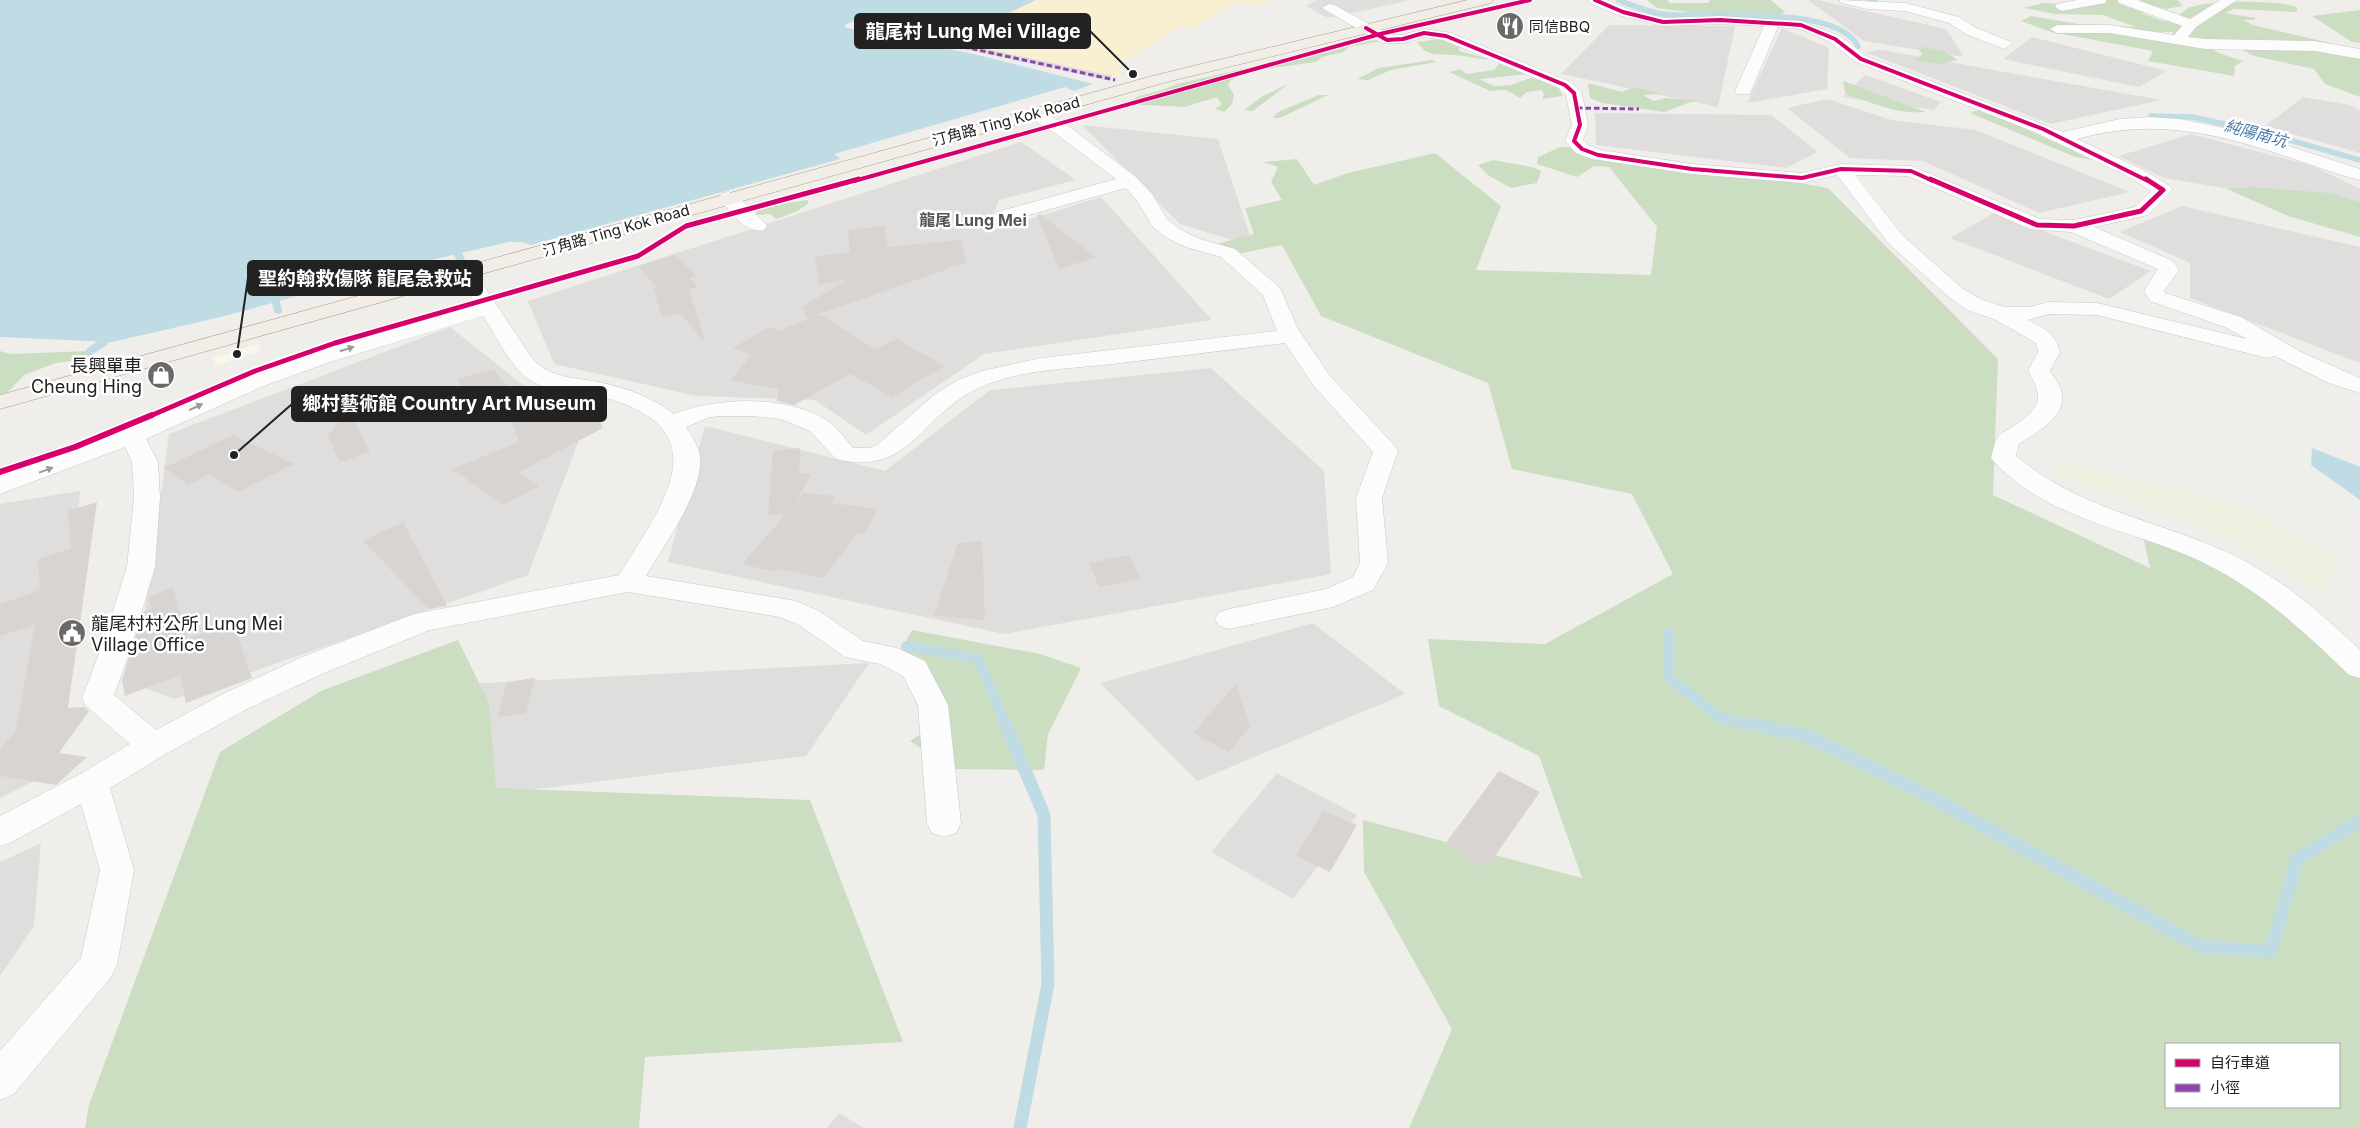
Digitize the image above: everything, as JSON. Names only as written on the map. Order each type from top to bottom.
[{"type":"main road","name":"汀角路 Ting Kok Road","points":[[0,402],[1035,113],[1438,4],[1472,0]]},
{"type":"main road","name":"汀角路 Ting Kok Road","points":[[1361,26],[1486,0]]},
{"type":"street","points":[[1329,8],[1361,26],[1386,48],[1436,33],[1565,85],[1574,93],[1580,125],[1574,141],[1582,150],[1590,152],[1692,169],[1802,178],[1841,169],[1911,171],[2037,225],[2074,226],[2141,211],[2163,190],[2137,174],[2044,129],[1861,59],[1835,39],[1801,25],[1720,20],[1662,22],[1623,12],[1595,0]]},
{"type":"street","points":[[1846,0],[1905,7],[1954,20],[1971,31],[2004,44]]},
{"type":"street","points":[[2062,7],[2100,0]]},
{"type":"street","points":[[2124,0],[2191,24]]},
{"type":"street","points":[[2178,39],[2191,24],[2212,9],[2230,0]]},
{"type":"street","points":[[1743,92],[1773,22]]},
{"type":"street","points":[[2057,28],[2110,29],[2205,44],[2315,46],[2360,54]]},
{"type":"street","points":[[1035,113],[1061,128],[1130,181],[1145,198],[1160,223],[1193,243],[1228,253],[1273,292],[1292,336],[1322,381],[1386,451],[1369,498],[1374,563],[1363,583],[1333,597],[1230,619]]},
{"type":"street","points":[[2061,138],[2120,124],[2190,125],[2269,146],[2360,175]]},
{"type":"street","points":[[1841,169],[1895,239],[1956,293],[1975,304],[2002,314],[2046,340],[2049,352],[2039,371],[2050,390],[2048,406],[2035,424],[2008,440],[2003,458],[2022,476],[2046,493],[2089,513],[2143,529],[2215,556],[2261,583],[2294,607],[2360,667]]},
{"type":"street","points":[[1004,216],[1130,181]]},
{"type":"street","points":[[728,198],[757,226]]},
{"type":"street","points":[[2074,226],[2166,265],[2169,270],[2154,291],[2157,297],[2233,322],[2293,357],[2337,378],[2360,386]]},
{"type":"street","points":[[465,272],[524,362],[535,374],[557,382],[599,389],[647,406],[670,424],[686,445],[688,473],[676,501],[628,583]]},
{"type":"street","points":[[0,486],[132,436],[253,382],[322,357],[489,307]]},
{"type":"street","points":[[2002,314],[2031,313],[2048,308],[2097,309],[2293,357]]},
{"type":"street","points":[[670,424],[709,410],[746,409],[780,413],[806,419],[820,426],[845,454],[872,456],[897,444],[932,408],[964,387],[972,382],[1001,373],[1064,362],[1292,336]]},
{"type":"street","points":[[132,436],[145,462],[147,496],[140,567],[115,651],[97,698],[153,746]]},
{"type":"street","points":[[0,832],[92,783],[153,746],[236,701],[313,665],[424,621],[628,583],[786,608],[810,618],[856,650],[887,655],[914,669],[933,705],[944,823]]},
{"type":"street","points":[[0,1081],[98,965],[117,870],[92,783]]},
{"type":"shaded area","points":[[1316,0],[1412,0],[1328,18],[1306,6]]},
{"type":"shaded area","points":[[1808,0],[1817,0],[1946,29],[1964,57],[1864,41]]},
{"type":"shaded area","points":[[1609,25],[1735,26],[1718,107],[1561,74]]},
{"type":"shaded area","points":[[1782,28],[1829,48],[1827,89],[1747,103]]},
{"type":"shaded area","points":[[2032,37],[2167,71],[2139,87],[2003,59]]},
{"type":"shaded area","points":[[1882,50],[2161,100],[2051,124],[1865,52]]},
{"type":"shaded area","points":[[1865,75],[1941,102],[1934,110],[1842,97]]},
{"type":"shaded area","points":[[2303,97],[2350,105],[2360,111],[2360,153],[2265,126]]},
{"type":"shaded area","points":[[1827,99],[1892,120],[1976,130],[2130,192],[2039,213],[1923,161],[1850,158],[1787,108]]},
{"type":"shaded area","points":[[1595,113],[1771,115],[1818,152],[1786,168],[1596,145]]},
{"type":"shaded area","points":[[1082,125],[1218,139],[1250,236],[1232,240],[1180,224]]},
{"type":"shaded area","points":[[2191,134],[2313,166],[2360,189],[2360,211],[2164,178],[2119,156]]},
{"type":"shaded area","points":[[1021,142],[1076,180],[999,200],[985,233],[1101,197],[1212,320],[984,354],[866,435],[815,400],[697,396],[554,364],[528,301]]},
{"type":"shaded area","points":[[2182,206],[2360,247],[2360,363],[2190,298],[2190,263],[2120,232]]},
{"type":"shaded area","points":[[1994,213],[2151,271],[2109,299],[1950,238]]},
{"type":"shaded area","points":[[450,327],[582,432],[528,575],[175,699],[135,685],[169,434]]},
{"type":"shaded area","points":[[258,344],[261,351],[216,365],[213,358]]},
{"type":"shaded area","points":[[1211,368],[1324,471],[1331,574],[1004,634],[668,562],[705,426],[885,471],[990,390]]},
{"type":"shaded area","points":[[80,491],[58,769],[0,798],[0,504]]},
{"type":"shaded area","points":[[1313,623],[1405,694],[1197,781],[1100,683]]},
{"type":"shaded area","points":[[869,663],[806,756],[447,800],[447,685]]},
{"type":"shaded area","points":[[1277,773],[1357,815],[1293,899],[1211,852]]},
{"type":"shaded area","points":[[41,843],[34,926],[0,976],[0,862]]},
{"type":"shaded area","points":[[839,1113],[864,1128],[827,1128]]},
{"type":"green space","points":[[1647,0],[1668,0],[1669,3],[1708,3],[1710,0],[1771,0],[1785,12],[1768,20],[1736,18],[1657,8]]},
{"type":"green space","points":[[2086,0],[2114,0],[2125,3],[2126,7],[2155,12],[2141,13],[2163,21],[2174,21],[2188,8],[2211,3],[2259,2],[2297,7],[2297,12],[2234,9],[2225,13],[2256,18],[2254,20],[2243,20],[2253,25],[2360,50],[2360,97],[2325,84],[2314,69],[2254,56],[2226,41],[2172,37],[2173,32],[2149,32],[2209,48],[2243,61],[2235,66],[2234,76],[2148,61],[2153,51],[2051,32],[2021,21],[2031,16],[2078,24],[2136,27],[2103,15],[2055,14],[2024,8],[2043,3],[2090,6]]},
{"type":"green space","points":[[2141,0],[2175,0],[2179,1],[2182,6],[2166,9],[2140,2]]},
{"type":"green space","points":[[2360,10],[2360,43],[2352,42],[2312,16]]},
{"type":"green space","points":[[1446,38],[1461,43],[1459,51],[1489,59],[1433,54],[1421,47],[1417,42]]},
{"type":"green space","points":[[1373,40],[1382,41],[1349,47],[1344,52],[1322,57],[1316,62],[1264,69],[1275,61],[1298,60]]},
{"type":"green space","points":[[1917,46],[1944,51],[1958,60],[1939,64],[1915,60],[1922,54]]},
{"type":"green space","points":[[1432,60],[1437,62],[1391,70],[1368,80],[1357,79],[1379,68]]},
{"type":"green space","points":[[1500,63],[1534,67],[1537,73],[1479,79],[1494,86],[1511,85],[1531,78],[1556,84],[1563,96],[1542,99],[1544,94],[1542,90],[1527,92],[1520,98],[1506,90],[1490,91],[1449,72],[1461,69],[1466,74],[1494,70]]},
{"type":"green space","points":[[1256,66],[1231,80],[1228,85],[1234,95],[1232,104],[1224,112],[1215,109],[1222,104],[1217,97],[1184,107],[1125,104],[1139,96],[1177,84]]},
{"type":"green space","points":[[1843,81],[1926,112],[1905,112],[1865,101],[1845,93]]},
{"type":"green space","points":[[1588,83],[1622,92],[1635,87],[1661,94],[1643,95],[1654,101],[1665,98],[1696,100],[1664,112],[1602,103],[1590,98]]},
{"type":"green space","points":[[1288,84],[1253,111],[1244,110],[1263,96]]},
{"type":"green space","points":[[1319,95],[1328,95],[1280,118],[1272,118],[1278,112]]},
{"type":"green space","points":[[1981,109],[2094,160],[2075,157],[1970,113]]},
{"type":"green space","points":[[1560,147],[1589,147],[1578,154],[1610,153],[1624,165],[1664,159],[1828,188],[1998,359],[1993,495],[2150,568],[2139,518],[2273,595],[2360,655],[2360,1128],[1409,1128],[1452,1029],[1364,872],[1363,820],[1582,878],[1539,756],[1439,706],[1428,639],[1545,644],[1673,574],[1632,494],[1512,469],[1488,383],[1321,316],[1282,245],[1223,257],[1213,245],[1254,234],[1245,208],[1282,200],[1271,182],[1278,167],[1263,162],[1297,159],[1314,185],[1348,173],[1435,153],[1501,206],[1476,270],[1651,275],[1657,227],[1609,167],[1594,166],[1577,177],[1537,164],[1538,157]]},
{"type":"green space","points":[[1493,160],[1532,167],[1541,171],[1537,183],[1511,188],[1489,176],[1478,165]]},
{"type":"green space","points":[[2252,187],[2329,193],[2360,202],[2360,237],[2288,216],[2227,189]]},
{"type":"green space","points":[[807,200],[809,203],[796,212],[776,219],[770,214],[756,215],[758,208]]},
{"type":"green space","points":[[0,351],[11,354],[88,351],[99,357],[56,363],[24,375],[4,396],[0,397]]},
{"type":"green space","points":[[2054,461],[2243,505],[2340,560],[2323,594],[2223,535],[2058,475]]},
{"type":"green space","points":[[912,630],[1040,654],[1081,668],[1048,734],[1044,770],[952,769],[910,741],[943,720],[895,661]]},
{"type":"green space","points":[[458,640],[489,703],[496,788],[810,800],[903,1042],[645,1057],[639,1128],[85,1128],[89,1105],[220,752],[323,690]]},
{"type":"sand","points":[[1036,0],[1270,0],[1261,6],[1237,2],[1191,29],[1180,27],[1116,66],[1125,69],[1118,71],[1123,73],[1113,76],[992,50],[960,36]]},
{"type":"water","points":[[0,0],[1036,0],[960,36],[997,46],[981,45],[868,20],[857,20],[844,25],[847,28],[978,55],[1093,84],[1074,91],[1065,87],[834,154],[840,159],[531,245],[522,242],[509,242],[405,266],[225,316],[112,342],[0,337]]},
{"type":"water","points":[[2312,448],[2360,467],[2360,500],[2311,465]]},
{"type":"pier","points":[[863,23],[1113,76],[1106,80],[856,26]]},
{"type":"building","points":[[1040,214],[1096,257],[1059,269],[1037,215]]},
{"type":"building","points":[[885,226],[887,247],[961,240],[966,263],[807,318],[802,307],[848,279],[819,285],[815,257],[850,252],[848,230]]},
{"type":"building","points":[[675,255],[696,276],[690,278],[698,287],[689,289],[705,342],[680,313],[662,317],[654,288],[657,287],[638,266]]},
{"type":"building","points":[[819,314],[875,349],[897,339],[944,366],[892,397],[850,374],[794,405],[777,401],[778,389],[730,380],[752,355],[733,348],[769,327],[779,331]]},
{"type":"building","points":[[495,369],[500,380],[565,423],[595,411],[603,428],[519,472],[539,486],[504,505],[452,469],[519,442],[506,408],[480,416],[469,408],[458,379]]},
{"type":"building","points":[[349,409],[370,452],[340,462],[328,436]]},
{"type":"building","points":[[233,435],[294,464],[238,492],[210,474],[188,485],[164,468]]},
{"type":"building","points":[[800,448],[799,473],[811,474],[796,502],[804,493],[835,496],[831,503],[878,509],[864,533],[858,533],[823,578],[778,569],[776,572],[742,564],[786,514],[768,515],[773,451]]},
{"type":"building","points":[[97,502],[68,708],[84,707],[89,711],[59,753],[87,757],[56,785],[0,776],[0,750],[16,730],[35,625],[0,636],[0,604],[40,590],[38,559],[71,548],[68,511]]},
{"type":"building","points":[[403,522],[447,606],[429,609],[363,541]]},
{"type":"building","points":[[982,541],[985,620],[934,616],[958,543]]},
{"type":"building","points":[[1129,555],[1140,579],[1099,587],[1089,563]]},
{"type":"building","points":[[173,588],[187,639],[233,622],[252,678],[186,703],[180,675],[125,696],[122,680],[143,612],[152,609],[148,597]]},
{"type":"building","points":[[535,678],[526,713],[497,717],[507,682]]},
{"type":"building","points":[[1236,684],[1250,727],[1229,752],[1193,733]]},
{"type":"building","points":[[1499,771],[1540,792],[1487,867],[1445,844]]},
{"type":"building","points":[[1323,811],[1357,825],[1330,872],[1296,856]]},
{"type":"waterway","points":[[1618,0],[1662,14],[1798,18],[1824,24],[1845,32],[1858,46]]},
{"type":"waterway","points":[[1869,0],[1875,1]]},
{"type":"waterway","name":"純陽南坑","points":[[2151,116],[2193,117],[2268,134],[2360,160]]},
{"type":"waterway","points":[[458,254],[461,260]]},
{"type":"waterway","points":[[276,303],[278,310]]},
{"type":"waterway","points":[[90,351],[104,342]]},
{"type":"waterway","points":[[1668,632],[1668,677],[1721,718],[1752,725]]},
{"type":"waterway","points":[[906,646],[978,659],[1006,725]]},
{"type":"waterway","points":[[1005,723],[1044,815],[1048,984],[1020,1128]]},
{"type":"waterway","points":[[1746,723],[1807,736],[1927,795],[2199,946],[2271,952],[2297,859],[2360,821]]},
{"type":"marked path","points":[[864,25],[1115,80]]},
{"type":"marked path","points":[[1577,108],[1639,109]]},
{"type":"cycle path","points":[[0,472],[111,433],[219,386],[292,357],[378,329],[638,256],[651,250],[686,226],[802,196],[1380,34],[1530,0]]},
{"type":"cycle path","points":[[1366,28],[1387,40],[1403,39],[1424,33],[1446,36],[1565,85],[1574,93],[1580,125],[1574,141],[1582,149],[1598,155],[1692,169],[1802,178],[1841,169],[1911,171],[2037,225],[2074,226],[2141,211],[2163,190],[2137,174],[2043,129],[1861,59],[1835,39],[1801,25],[1720,20],[1663,22],[1623,12],[1595,0]]},
{"type":"place","name":"同信BBQ","points":[[1510,26]]},
{"type":"place","name":"龍尾村 Lung Mei Village","points":[[1133,74]]},
{"type":"place","name":"聖約翰救傷隊 龍尾急救站","points":[[237,354]]},
{"type":"place","name":"長興單車 Cheung Hing","points":[[161,375]]},
{"type":"place","name":"鄉村藝術館 Country Art Museum","points":[[234,455]]},
{"type":"place","name":"龍尾村村公所 Lung Mei Village Office","points":[[72,633]]},
{"type":"district","name":"龍尾 Lung Mei","points":[[973,220]]}]
